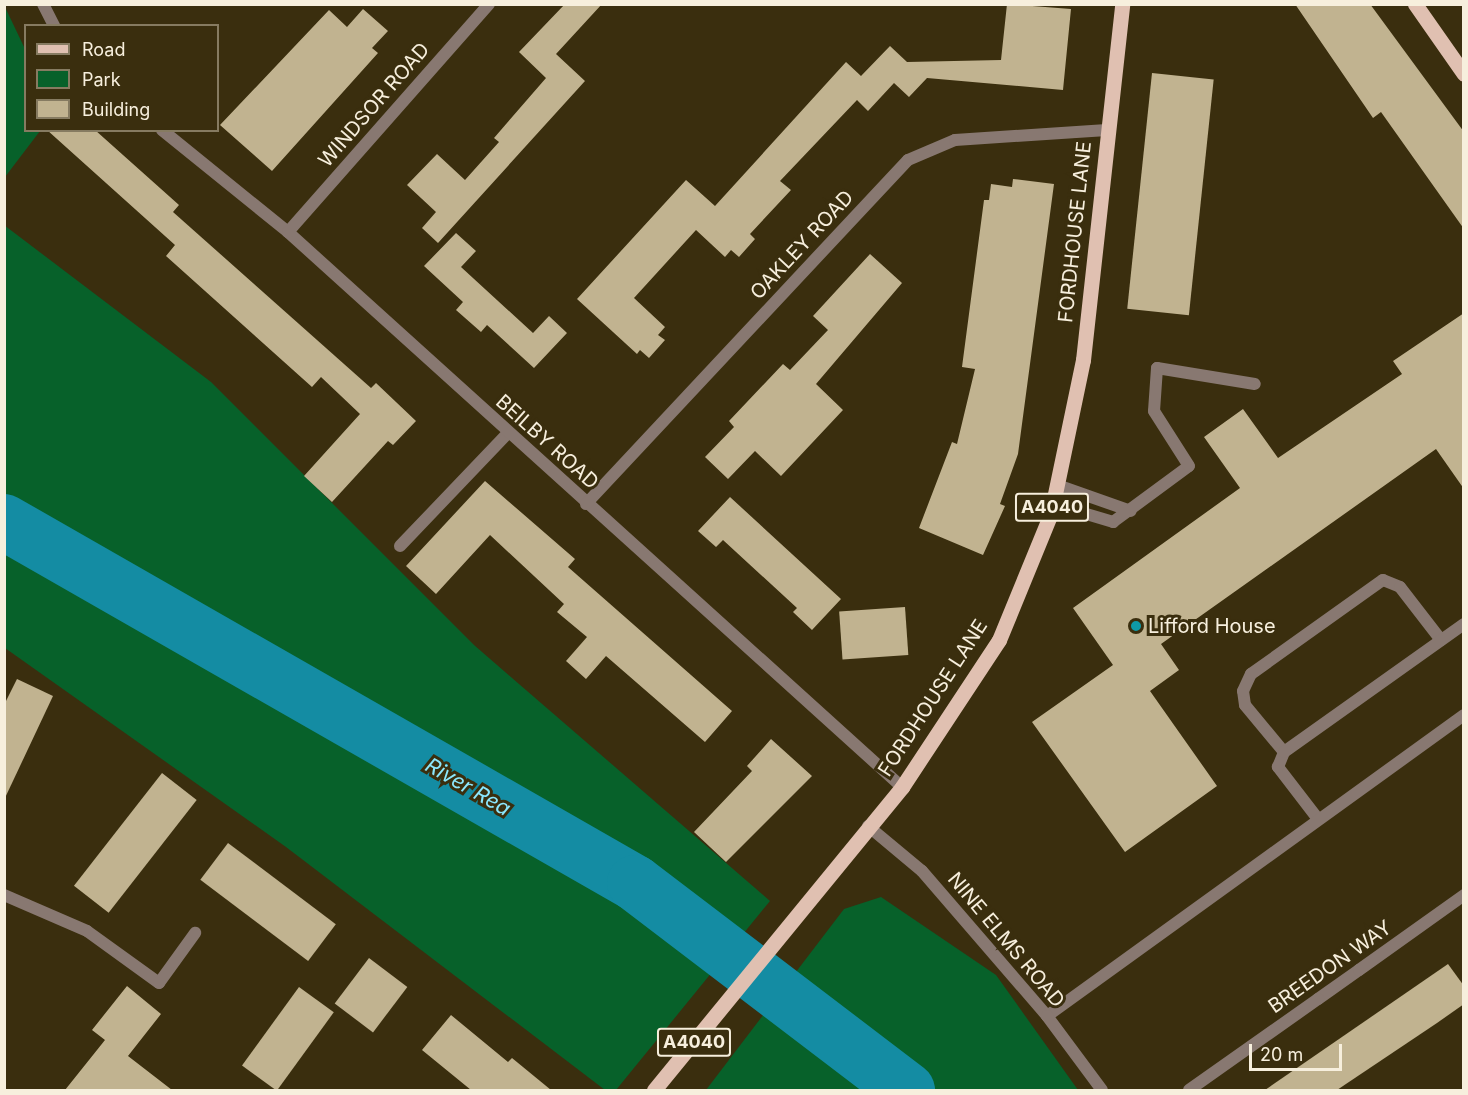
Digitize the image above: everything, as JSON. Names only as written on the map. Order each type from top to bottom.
[{"type":"main road","name":"FORDHOUSE LANE","points":[[654,1090],[902,787],[999,640],[1053,504],[1083,360],[1122,4]]},
{"type":"main road","points":[[1415,4],[1464,74]]},
{"type":"street","points":[[43,4],[52,23]]},
{"type":"street","name":"WINDSOR ROAD","points":[[288,232],[489,4]]},
{"type":"street","name":"OAKLEY ROAD","points":[[586,504],[908,160],[955,140],[1107,130]]},
{"type":"street","name":"BEILBY ROAD","points":[[164,132],[288,232],[586,504],[902,787]]},
{"type":"street","points":[[1053,504],[1113,522],[1131,511],[1189,466],[1154,411],[1157,368],[1255,384]]},
{"type":"street","points":[[400,546],[508,433]]},
{"type":"street","points":[[1057,485],[1131,511]]},
{"type":"street","points":[[1284,752],[1245,705],[1243,691],[1251,674],[1383,580],[1400,587],[1441,640]]},
{"type":"street","points":[[1318,819],[1278,767],[1284,752],[1464,624]]},
{"type":"street","points":[[1047,1016],[1464,715]]},
{"type":"street","name":"NINE ELMS ROAD","points":[[868,826],[922,871],[1047,1016],[1102,1090]]},
{"type":"street","points":[[4,895],[87,931],[159,983],[195,933]]},
{"type":"street","name":"BREEDON WAY","points":[[1190,1090],[1464,895]]},
{"type":"green space","points":[[5,7],[24,47],[24,132],[39,132],[5,177]]},
{"type":"green space","points":[[4,225],[211,382],[474,645],[770,901],[616,1090],[605,1090],[286,847],[5,648]]},
{"type":"green space","points":[[881,897],[996,975],[1078,1090],[706,1090],[844,909]]},
{"type":"building","points":[[565,4],[602,4],[556,54],[585,81],[438,243],[422,228],[436,212],[407,185],[437,154],[465,180],[499,142],[494,138],[546,78],[519,52]]},
{"type":"building","points":[[1007,4],[1071,9],[1063,90],[927,78],[909,97],[894,83],[868,111],[857,100],[780,181],[791,190],[750,234],[755,239],[739,257],[731,250],[725,257],[696,230],[634,298],[665,327],[658,335],[665,340],[649,358],[640,350],[637,354],[577,299],[686,180],[715,206],[846,62],[861,76],[890,46],[907,62],[1001,60]]},
{"type":"building","points":[[1295,4],[1370,4],[1464,132],[1464,229],[1381,112],[1373,118]]},
{"type":"building","points":[[363,9],[388,31],[372,48],[378,53],[272,171],[220,125],[329,10],[347,27]]},
{"type":"building","points":[[1152,73],[1214,79],[1189,315],[1127,309]]},
{"type":"building","points":[[49,132],[97,132],[179,205],[173,212],[371,388],[376,383],[416,421],[393,445],[388,441],[332,502],[304,476],[360,414],[321,377],[312,387],[166,256],[175,245]]},
{"type":"building","points":[[1013,179],[1054,184],[1018,454],[1000,504],[1005,506],[983,555],[919,528],[952,442],[957,444],[975,369],[962,367],[984,200],[989,200],[991,184],[1012,187]]},
{"type":"building","points":[[456,233],[476,251],[461,267],[533,333],[549,316],[567,333],[534,368],[487,325],[481,332],[456,310],[463,302],[424,266]]},
{"type":"building","points":[[870,254],[902,283],[816,384],[843,410],[781,476],[755,451],[728,479],[705,457],[734,427],[729,421],[783,364],[790,370],[828,330],[813,316]]},
{"type":"building","name":"Lifford House","points":[[1464,313],[1464,489],[1436,449],[1161,644],[1179,670],[1150,691],[1217,786],[1125,852],[1032,722],[1113,665],[1073,608],[1240,488],[1204,437],[1243,409],[1278,458],[1402,374],[1393,361]]},
{"type":"building","points":[[485,481],[575,559],[568,567],[732,711],[705,742],[606,656],[586,679],[566,661],[587,637],[557,612],[564,604],[490,535],[436,594],[406,566]]},
{"type":"building","points":[[730,497],[841,599],[812,630],[793,612],[797,608],[723,540],[716,547],[698,531]]},
{"type":"building","points":[[905,607],[908,655],[843,659],[839,612]]},
{"type":"building","points":[[17,679],[53,696],[4,800],[4,705]]},
{"type":"building","points":[[771,739],[812,776],[726,862],[694,832],[752,771],[747,766]]},
{"type":"building","points":[[162,773],[197,800],[109,913],[74,886]]},
{"type":"building","points":[[228,843],[336,924],[308,961],[200,880]]},
{"type":"building","points":[[369,958],[407,987],[373,1032],[335,1004]]},
{"type":"building","points":[[1448,964],[1464,986],[1464,1004],[1437,1023],[1337,1090],[1265,1090]]},
{"type":"building","points":[[127,986],[161,1014],[128,1056],[172,1090],[65,1090],[105,1040],[92,1030]]},
{"type":"building","points":[[299,987],[334,1012],[277,1090],[242,1065]]},
{"type":"building","points":[[451,1015],[508,1062],[512,1058],[551,1090],[471,1090],[422,1050]]},
{"type":"waterway","name":"River Rea","points":[[4,522],[635,883],[907,1090]]},
{"type":"place","name":"Lifford House","points":[[1136,626]]}]
